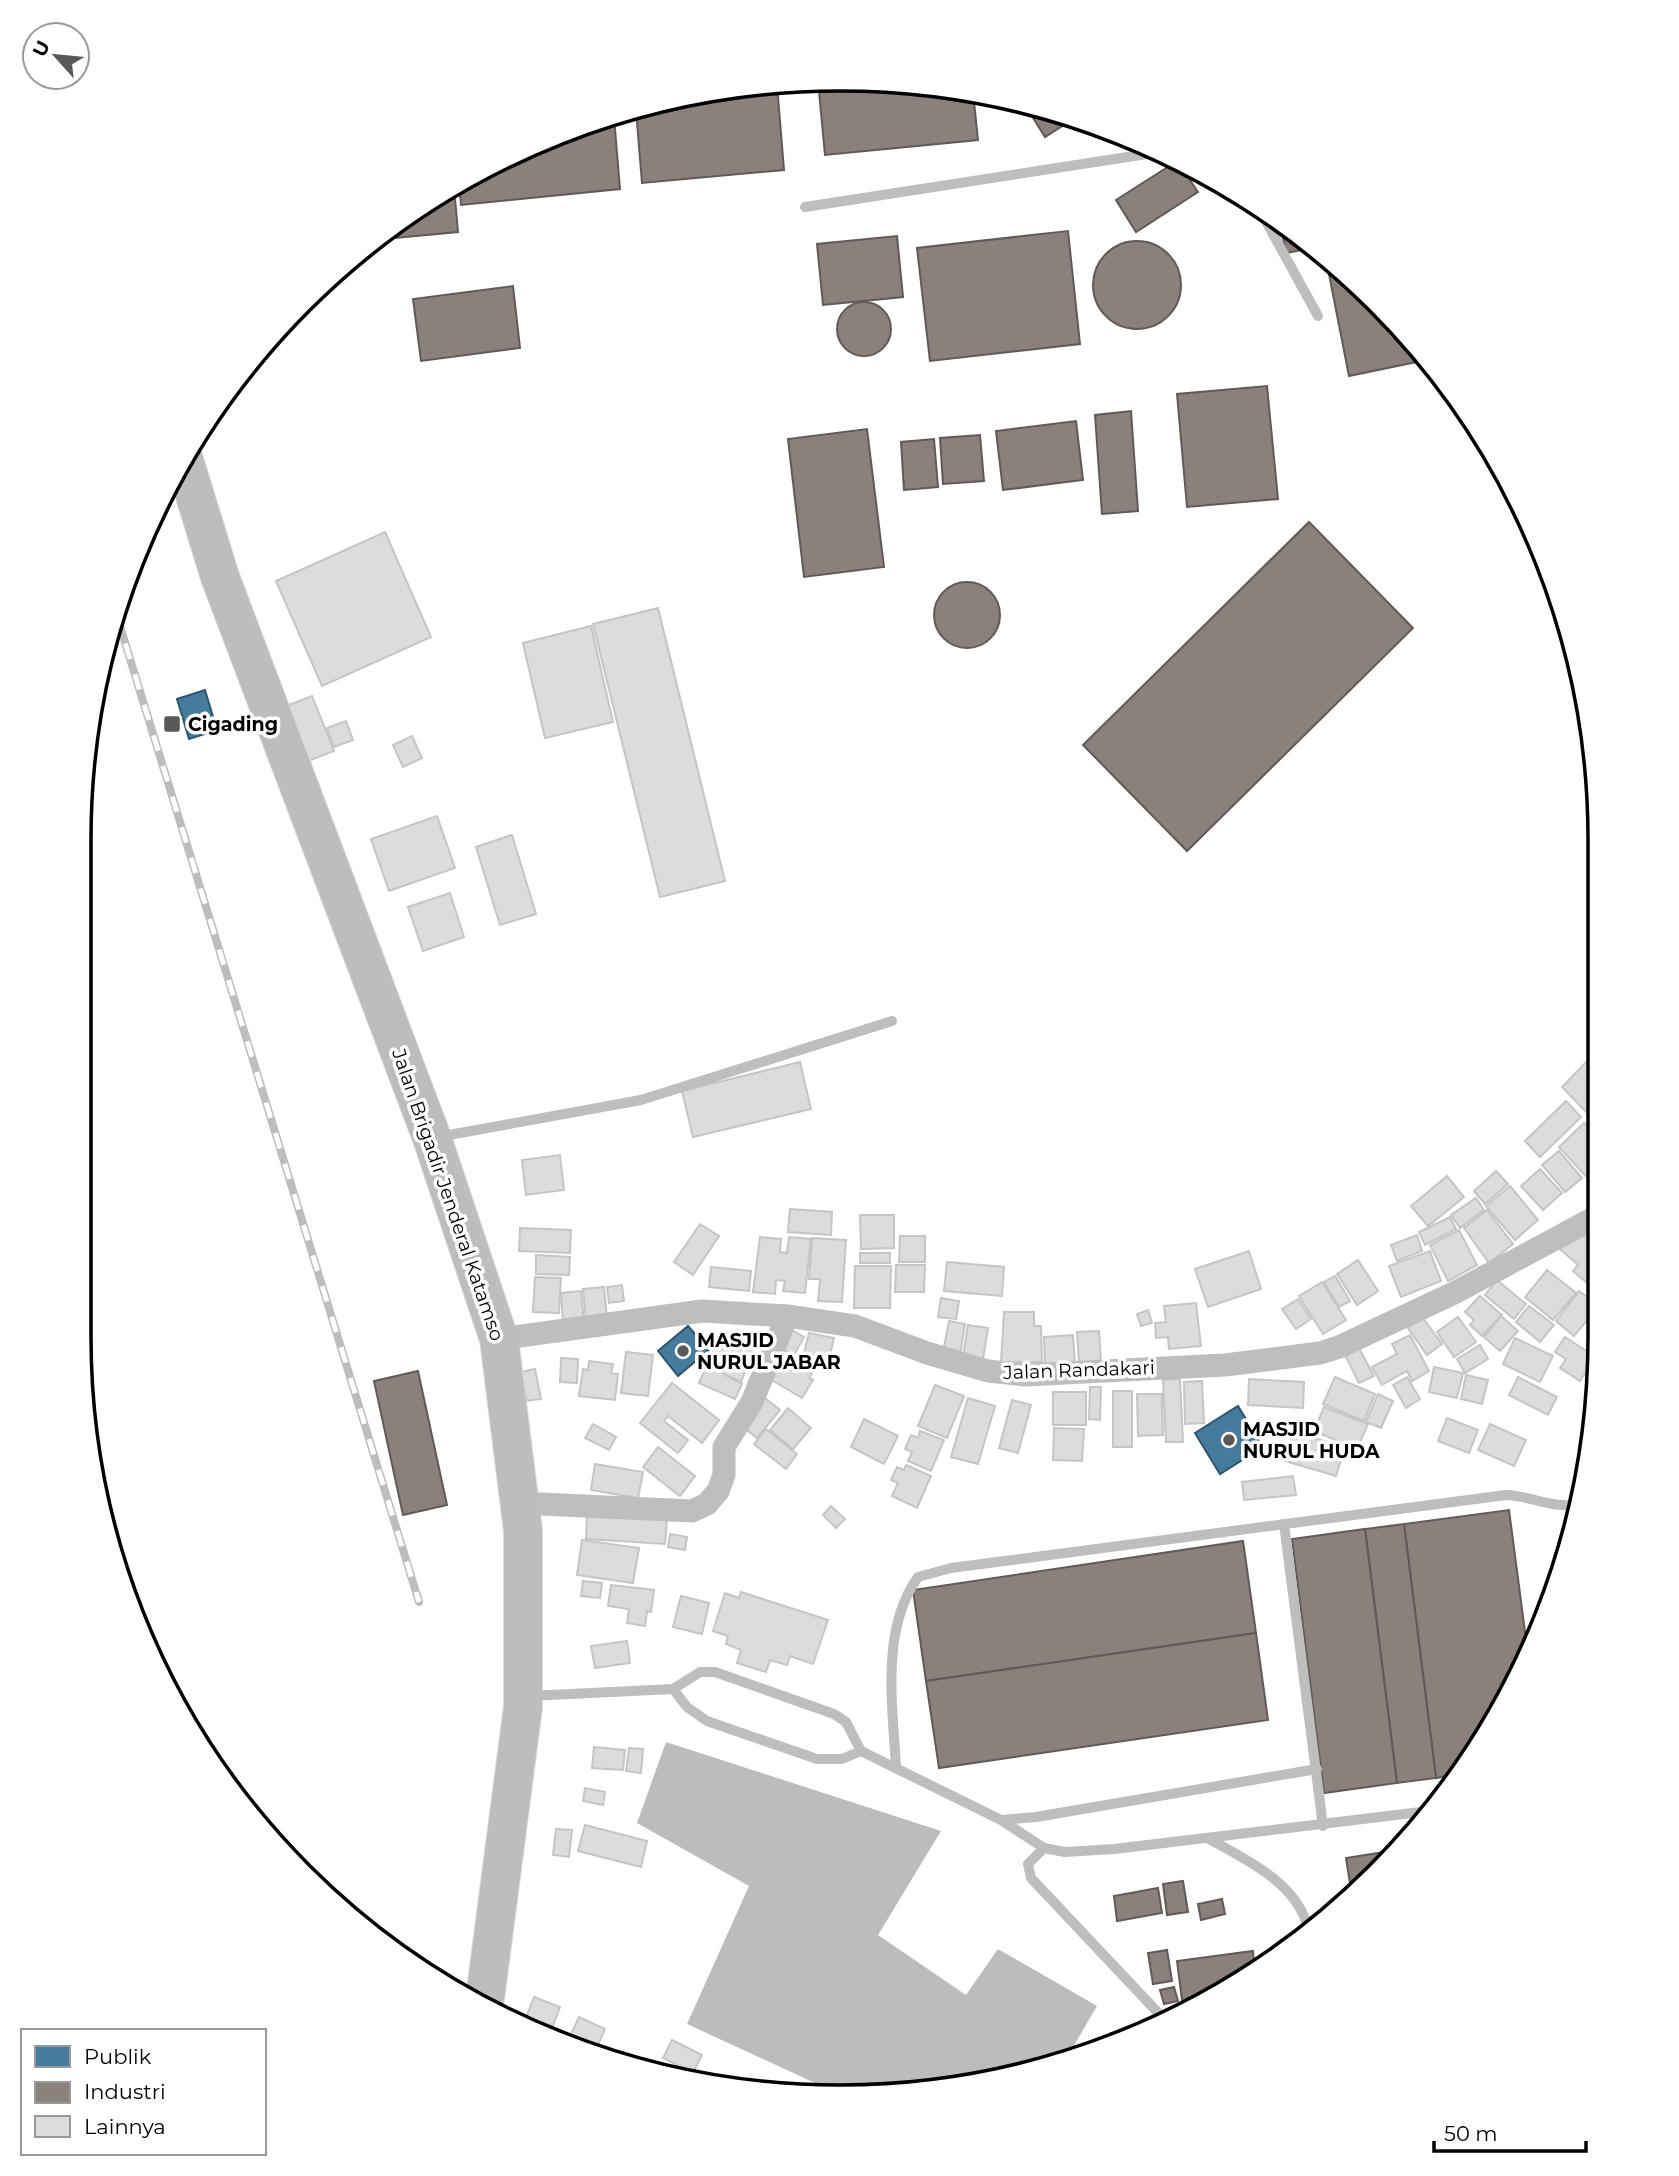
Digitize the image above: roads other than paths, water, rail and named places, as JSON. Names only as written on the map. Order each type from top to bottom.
[{"type":"highway","name":"Jalan Brigadir Jenderal Katamso","points":[[188,471],[220,577],[432,1138],[499,1339],[523,1531],[523,1696],[485,1996]]},
{"type":"street","name":"Jalan Randakari","points":[[499,1339],[702,1311],[788,1316],[862,1328],[926,1353],[1004,1374],[1225,1364],[1320,1353],[1454,1293],[1588,1221]]},
{"type":"street","points":[[519,1503],[692,1511],[706,1504],[718,1491],[724,1475],[724,1447],[752,1402],[788,1316]]},
{"type":"lane","points":[[805,207],[1141,155]]},
{"type":"lane","points":[[1271,228],[1318,316]]},
{"type":"lane","points":[[432,1138],[640,1100],[891,1021]]},
{"type":"lane","points":[[896,1768],[893,1651],[903,1606],[918,1577],[951,1568],[1506,1495],[1523,1496],[1559,1508],[1568,1506]]},
{"type":"lane","points":[[1284,1524],[1323,1826]]},
{"type":"lane","points":[[523,1696],[673,1689],[700,1672],[715,1672],[834,1714],[846,1722],[861,1751],[1001,1820],[1044,1848],[1065,1852],[1208,1839],[1416,1813]]},
{"type":"lane","points":[[673,1689],[687,1707],[707,1721],[817,1759],[842,1759],[861,1751]]},
{"type":"lane","points":[[1001,1820],[1036,1818],[1317,1769]]},
{"type":"lane","points":[[1208,1839],[1246,1859],[1287,1889],[1298,1903],[1305,1922]]},
{"type":"lane","points":[[1044,1848],[1028,1864],[1031,1878],[1159,2013]]},
{"type":"railway","points":[[121,631],[419,1602]]},
{"type":"place","name":"Cigading","points":[[172,724]]},
{"type":"place","name":"MASJID NURUL JABAR","points":[[683,1351]]},
{"type":"place","name":"MASJID NURUL HUDA","points":[[1229,1440]]}]
